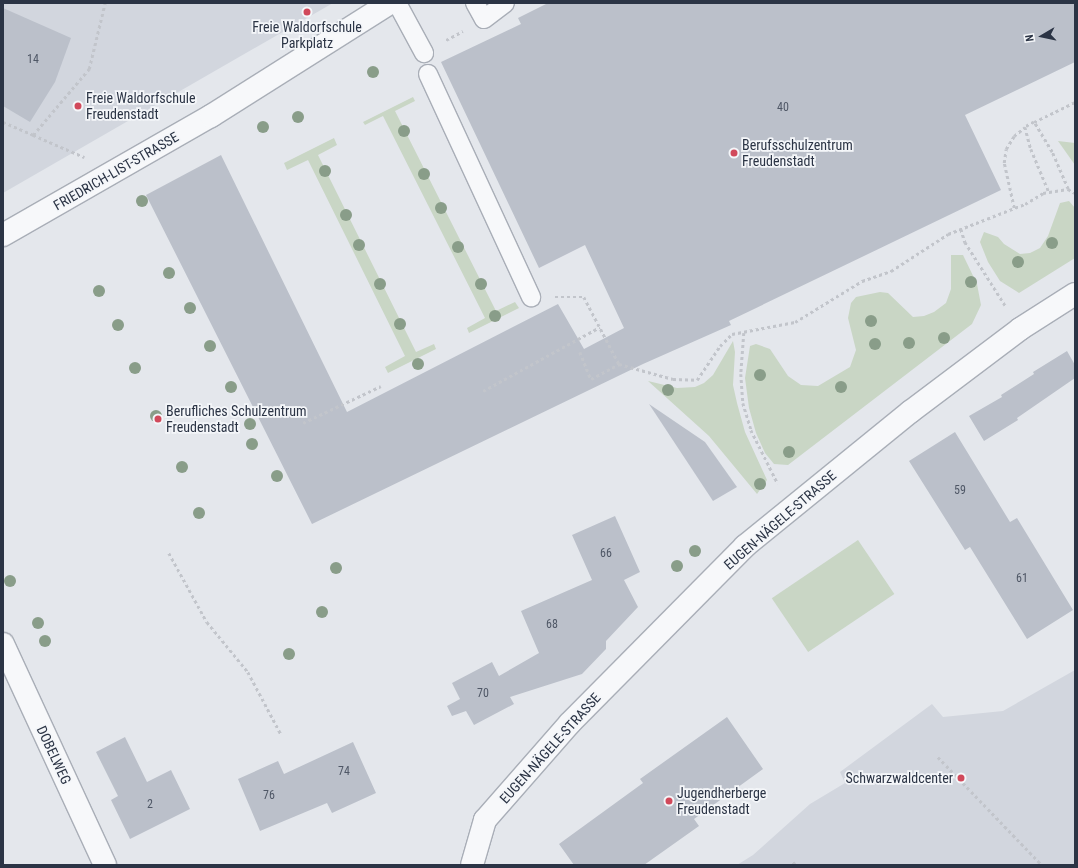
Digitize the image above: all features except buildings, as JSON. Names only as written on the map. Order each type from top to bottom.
[{"type":"street","name":"FRIEDRICH-LIST-STRASSE","points":[[3,235],[118,171],[211,116],[390,3]]},
{"type":"street","name":"EUGEN-NÄGELE-STRASSE","points":[[472,865],[485,820],[570,723],[744,546],[910,412],[1020,329],[1075,294]]},
{"type":"street","name":"DOBELWEG","points":[[3,644],[105,865]]},
{"type":"lane","points":[[397,3],[424,53]]},
{"type":"lane","points":[[475,3],[484,19],[505,3]]},
{"type":"lane","points":[[428,74],[531,297]]},
{"type":"path","points":[[33,135],[89,69],[105,3]]},
{"type":"path","points":[[1014,208],[1004,163],[1005,156],[1014,136],[1034,122],[1075,102]]},
{"type":"path","points":[[3,122],[118,171]]},
{"type":"path","points":[[1034,122],[1052,152],[1068,189],[1075,193]]},
{"type":"path","points":[[1025,128],[1031,149],[1049,192]]},
{"type":"path","points":[[580,352],[592,378],[619,364],[672,379],[697,380],[720,346],[732,334],[744,333],[795,322],[862,281],[891,271],[948,234],[1014,208],[1049,192],[1068,189]]},
{"type":"path","points":[[961,229],[965,242],[1020,329]]},
{"type":"path","points":[[584,297],[619,364]]},
{"type":"path","points":[[483,391],[600,327]]},
{"type":"path","points":[[744,333],[740,374],[743,403],[751,430],[771,474],[794,506]]},
{"type":"path","points":[[303,423],[381,386]]},
{"type":"path","points":[[169,553],[207,622],[248,672],[281,734]]},
{"type":"path","points":[[938,757],[1042,865]]},
{"type":"path","points":[[793,862],[796,865]]},
{"type":"shaded area","name":"Freie Waldorfschule Freudenstadt","points":[[3,3],[333,3],[3,193]]},
{"type":"shaded area","name":"Schwarzwaldcenter","points":[[1075,670],[1075,865],[737,865],[753,855],[810,804],[845,783],[840,772],[932,704],[943,717],[1003,711]]},
{"type":"green space","points":[[413,97],[415,101],[395,111],[496,311],[515,302],[519,308],[469,333],[467,328],[485,318],[383,116],[365,125],[363,122]]},
{"type":"green space","points":[[334,138],[337,145],[318,155],[416,352],[434,344],[436,349],[388,373],[385,367],[405,356],[308,160],[287,170],[284,163]]},
{"type":"green space","points":[[1058,141],[1075,143],[1075,165]]},
{"type":"green space","points":[[1069,201],[1075,208],[1075,258],[1019,293],[1000,281],[988,262],[980,242],[984,232],[998,237],[1004,244],[1020,254],[1030,253],[1040,248],[1048,236],[1060,203]]},
{"type":"green space","points":[[951,255],[963,255],[977,284],[981,305],[972,324],[788,465],[774,464],[765,453],[756,433],[749,408],[745,378],[750,346],[756,344],[770,349],[788,376],[801,385],[818,386],[850,367],[856,350],[848,318],[851,303],[856,297],[880,292],[888,293],[913,317],[924,316],[934,312],[946,303],[951,289]]},
{"type":"green space","points":[[733,341],[735,352],[733,385],[737,403],[745,432],[767,480],[757,494],[709,436],[648,381],[677,388],[695,387],[704,383],[713,375]]},
{"type":"green space","points":[[858,540],[894,594],[808,652],[772,598]]},
{"type":"place","name":"Freie Waldorfschule Parkplatz","points":[[307,12]]},
{"type":"place","name":"Freie Waldorfschule Freudenstadt","points":[[78,106]]},
{"type":"place","name":"Berufsschulzentrum Freudenstadt","points":[[734,153]]},
{"type":"place","name":"Berufliches Schulzentrum Freudenstadt","points":[[158,419]]},
{"type":"place","name":"Schwarzwaldcenter","points":[[961,778]]},
{"type":"place","name":"Jugendherberge Freudenstadt","points":[[669,801]]}]
